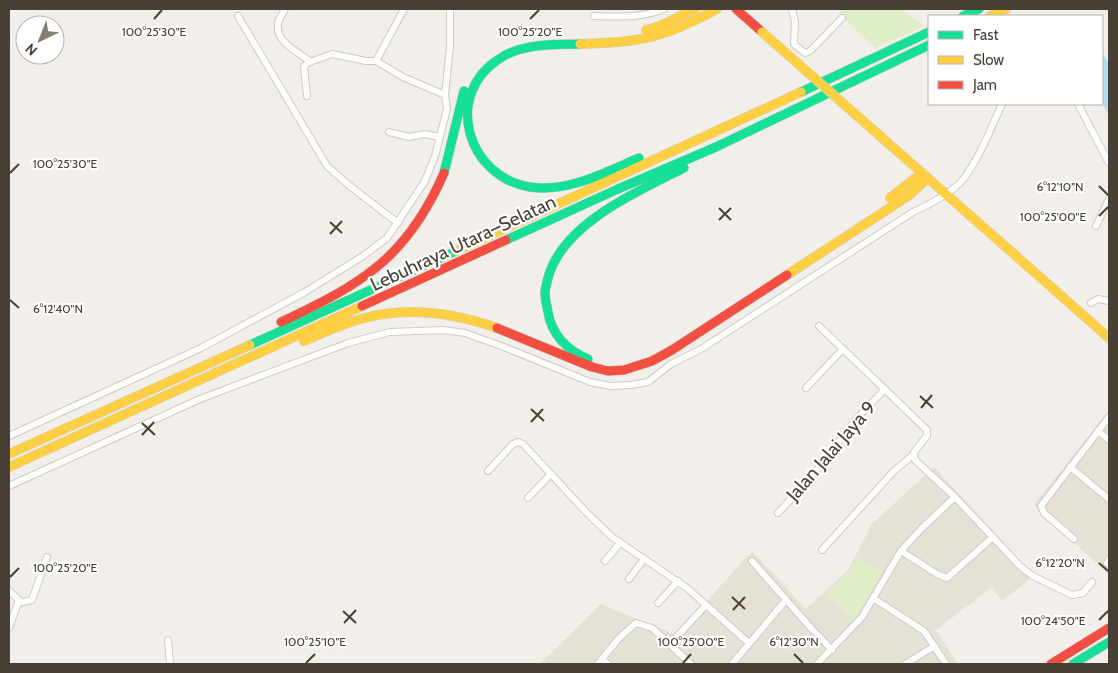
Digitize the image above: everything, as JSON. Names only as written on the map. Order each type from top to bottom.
[{"type":"main road","points":[[254,342],[265,331],[367,274],[396,249],[421,216],[432,198],[444,171],[465,88],[477,69],[494,53],[521,42],[600,37],[643,31],[660,26],[695,9]]},
{"type":"main road","points":[[717,9],[664,33],[645,38],[600,43],[526,47],[496,60],[476,82],[468,104],[469,135],[474,150],[482,162],[501,177],[529,187],[554,187],[574,183],[607,172],[698,132],[763,108]]},
{"type":"main road","points":[[736,9],[1109,338]]},
{"type":"main road","points":[[965,15],[979,9]]},
{"type":"main road","points":[[992,15],[1006,9]]},
{"type":"main road","name":"Lebuhraya Utara–Selatan","points":[[9,454],[410,272],[928,32]]},
{"type":"main road","name":"Lebuhraya Utara–Selatan","points":[[9,467],[716,146],[928,45]]},
{"type":"main road","points":[[716,146],[705,157],[612,206],[584,228],[563,248],[550,271],[546,283],[546,305],[553,329],[573,351],[584,358],[612,364],[622,364],[648,357],[925,176]]},
{"type":"main road","points":[[251,358],[260,358],[361,319],[413,313],[447,315],[495,327],[594,368],[616,371],[644,365],[672,350],[908,196],[925,176]]},
{"type":"main road","points":[[1051,664],[1109,628]]},
{"type":"main road","points":[[1076,664],[1109,642]]},
{"type":"street","points":[[285,9],[279,20],[279,34],[287,44],[309,61]]},
{"type":"street","points":[[376,61],[404,9]]},
{"type":"street","points":[[9,436],[193,352],[305,292],[363,256],[387,238],[428,176],[440,137],[447,109],[445,95],[450,47],[450,9]]},
{"type":"street","points":[[594,16],[646,15],[664,9]]},
{"type":"street","points":[[792,9],[795,22],[794,44],[805,53],[809,53],[842,18]]},
{"type":"street","points":[[238,16],[327,166],[398,223]]},
{"type":"street","points":[[307,96],[304,67],[309,61],[332,54],[366,61],[376,61],[403,77],[445,95]]},
{"type":"street","points":[[9,486],[200,399],[348,343],[390,332],[433,330],[459,332],[486,340],[595,383],[611,386],[644,383],[651,380],[671,364],[708,345],[913,212],[946,194],[961,182],[970,170],[1002,105]]},
{"type":"street","points":[[1079,105],[1109,163]]},
{"type":"street","points":[[388,132],[409,137],[424,134],[440,137]]},
{"type":"street","points":[[1096,226],[1109,199]]},
{"type":"street","points":[[1091,303],[1098,299],[1109,301]]},
{"type":"street","points":[[819,326],[922,425],[928,433],[913,455],[894,471],[822,550]]},
{"type":"street","points":[[806,388],[842,349]]},
{"type":"street","name":"Jalan Jalai Jaya 9","points":[[778,513],[812,476],[858,417],[885,390]]},
{"type":"street","points":[[1074,539],[1044,513],[1041,508],[1109,417]]},
{"type":"street","points":[[1098,431],[1109,440]]},
{"type":"street","points":[[488,471],[513,444],[518,442],[526,446],[587,513],[620,543],[678,581],[748,643]]},
{"type":"street","points":[[913,455],[915,460],[956,497],[1026,571],[1039,580],[1072,595],[1080,595],[1092,582]]},
{"type":"street","points":[[1070,467],[1109,499]]},
{"type":"street","points":[[528,498],[551,474]]},
{"type":"street","points":[[817,664],[862,617],[900,551],[956,497]]},
{"type":"street","points":[[900,551],[937,574],[947,578],[993,536]]},
{"type":"street","points":[[604,561],[620,543]]},
{"type":"street","points":[[18,603],[30,602],[32,600],[47,557]]},
{"type":"street","points":[[629,579],[644,559]]},
{"type":"street","points":[[752,561],[832,650]]},
{"type":"street","points":[[658,603],[678,581]]},
{"type":"street","points":[[9,591],[18,598],[9,628]]},
{"type":"street","points":[[873,598],[927,634],[946,664]]},
{"type":"street","points":[[732,664],[786,600]]},
{"type":"street","points":[[670,644],[706,605]]},
{"type":"street","points":[[608,664],[600,662],[619,638],[636,623],[652,628],[691,664]]},
{"type":"street","points":[[168,640],[170,664]]},
{"type":"street","points":[[905,664],[935,646]]},
{"type":"shaded area","points":[[1109,410],[1109,575],[1034,505]]},
{"type":"shaded area","points":[[934,467],[1034,576],[1002,601],[991,588],[936,630],[958,664],[540,664],[601,604],[676,635],[752,551],[806,609],[848,570],[872,524]]},
{"type":"green space","points":[[842,9],[902,9],[925,26],[875,48],[839,13]]},
{"type":"green space","points":[[858,557],[882,572],[858,614],[853,619],[828,593],[849,572]]},
{"type":"water","points":[[1103,54],[1109,64],[1109,116],[1103,104]]},
{"type":"traffic: fast","points":[[965,15],[979,9]]},
{"type":"traffic: fast","points":[[801,92],[928,32]]},
{"type":"traffic: fast","points":[[580,44],[538,46],[518,50],[499,59],[482,74],[471,93],[468,113],[470,133],[478,152],[491,168],[508,180],[530,187],[544,188],[558,187],[586,180],[639,158]]},
{"type":"traffic: fast","points":[[506,240],[716,147],[928,45]]},
{"type":"traffic: fast","points":[[444,173],[464,91]]},
{"type":"traffic: fast","points":[[588,359],[581,356],[562,341],[550,320],[545,291],[556,259],[569,241],[604,211],[645,187],[684,168]]},
{"type":"traffic: fast","points":[[250,345],[456,251]]},
{"type":"traffic: fast","points":[[1073,664],[1109,642]]},
{"type":"traffic: slow","points":[[646,30],[660,26],[695,9]]},
{"type":"traffic: slow","points":[[580,44],[623,41],[654,36],[671,31],[717,9]]},
{"type":"traffic: slow","points":[[992,15],[1006,9]]},
{"type":"traffic: slow","points":[[762,32],[888,143]]},
{"type":"traffic: slow","points":[[456,251],[801,92]]},
{"type":"traffic: slow","points":[[888,143],[1109,338]]},
{"type":"traffic: slow","points":[[890,198],[922,173]]},
{"type":"traffic: slow","points":[[787,275],[908,196],[928,178]]},
{"type":"traffic: slow","points":[[9,467],[362,306]]},
{"type":"traffic: slow","points":[[304,341],[354,321],[395,313],[412,312],[447,315],[497,328]]},
{"type":"traffic: slow","points":[[9,454],[250,345]]},
{"type":"traffic: jam","points":[[736,9],[762,32]]},
{"type":"traffic: jam","points":[[281,322],[335,295],[379,265],[398,247],[414,227],[430,202],[444,173]]},
{"type":"traffic: jam","points":[[362,306],[506,240]]},
{"type":"traffic: jam","points":[[497,328],[592,367],[608,371],[624,370],[652,361],[672,350],[787,275]]},
{"type":"traffic: jam","points":[[1051,664],[1109,628]]}]
